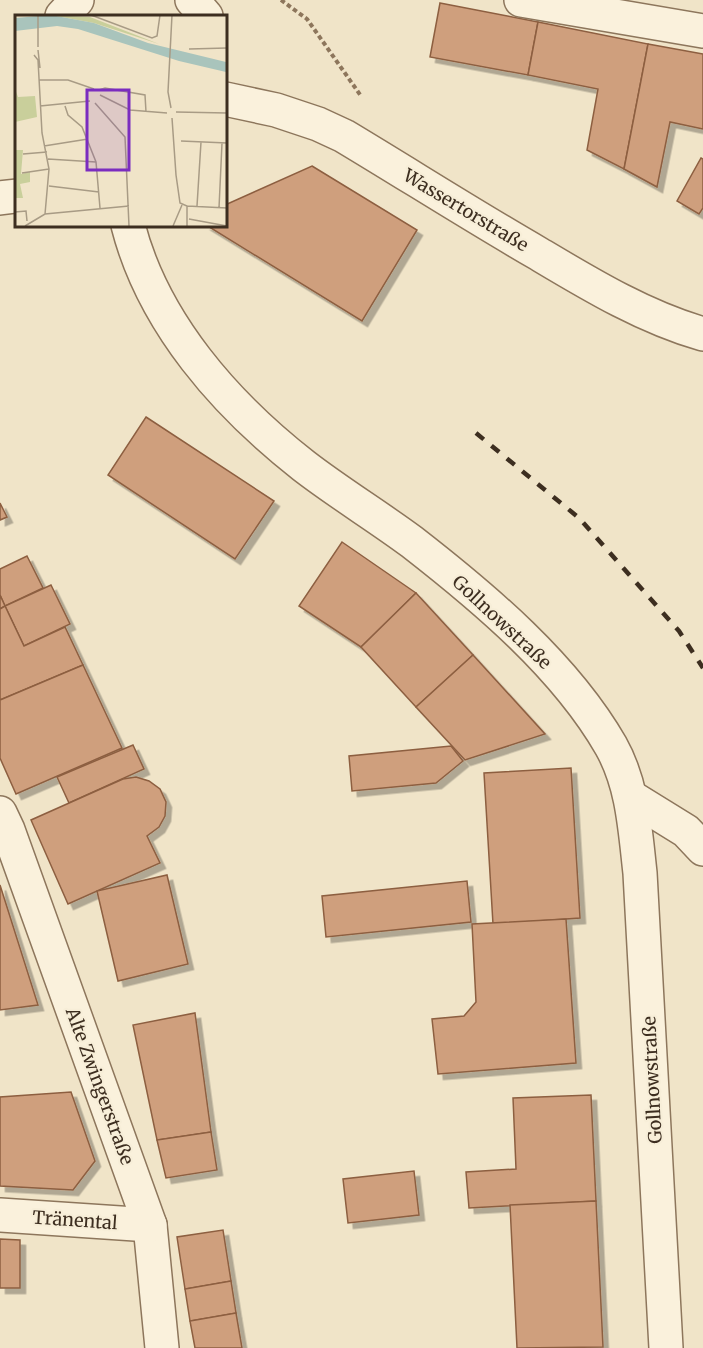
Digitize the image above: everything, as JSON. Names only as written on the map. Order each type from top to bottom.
[{"type":"street","points":[[63,15],[77,0]]},
{"type":"street","points":[[521,0],[703,32]]},
{"type":"street","name":"Wassertorstraße","points":[[226,99],[276,110],[318,124],[344,136],[616,299],[703,334]]},
{"type":"street","points":[[0,198],[15,196]]},
{"type":"street","name":"Gollnowstraße","points":[[128,226],[133,244],[158,300],[216,385],[255,425],[305,466],[411,542],[522,635],[574,692],[611,746],[631,797],[640,873],[666,1348]]},
{"type":"street","points":[[631,797],[686,831],[703,849]]},
{"type":"street","name":"Alte Zwingerstraße","points":[[3,825],[150,1225],[162,1348]]},
{"type":"street","name":"Tränental","points":[[0,1215],[150,1225]]},
{"type":"path","points":[[281,0],[307,19],[364,99],[344,136]]},
{"type":"building","points":[[440,3],[538,22],[528,75],[430,57]]},
{"type":"building","points":[[538,22],[648,44],[624,169],[587,150],[598,89],[528,75]]},
{"type":"building","points":[[648,44],[703,54],[703,129],[670,122],[657,187],[624,169]]},
{"type":"building","points":[[701,158],[703,159],[703,208],[699,214],[677,201]]},
{"type":"building","points":[[312,166],[417,230],[362,321],[208,226],[226,226],[226,205]]},
{"type":"building","points":[[146,417],[274,501],[235,559],[108,475]]},
{"type":"building","points":[[0,503],[7,517],[0,520]]},
{"type":"building","points":[[342,542],[416,593],[361,647],[299,606]]},
{"type":"building","points":[[27,556],[43,588],[5,606],[0,595],[0,569]]},
{"type":"building","points":[[51,585],[70,624],[24,646],[5,606]]},
{"type":"building","points":[[416,593],[473,655],[416,707],[361,647]]},
{"type":"building","points":[[0,595],[5,606],[0,609]]},
{"type":"building","points":[[5,606],[24,646],[65,627],[83,665],[0,700],[0,609]]},
{"type":"building","points":[[473,655],[545,734],[465,760],[416,707]]},
{"type":"building","points":[[83,665],[122,748],[16,794],[0,758],[0,700]]},
{"type":"building","points":[[133,745],[144,769],[69,803],[57,777]]},
{"type":"building","points":[[451,746],[463,761],[436,783],[352,791],[349,756]]},
{"type":"building","points":[[571,768],[580,918],[493,924],[484,773]]},
{"type":"building","points":[[136,777],[149,781],[160,789],[166,802],[165,816],[159,827],[147,836],[160,863],[68,904],[31,820],[123,779]]},
{"type":"building","points":[[167,875],[188,964],[118,981],[97,891]]},
{"type":"building","points":[[467,881],[471,922],[326,937],[322,896]]},
{"type":"building","points":[[0,885],[38,1005],[0,1010]]},
{"type":"building","points":[[566,919],[576,1063],[438,1074],[432,1019],[464,1016],[476,1002],[472,924]]},
{"type":"building","points":[[195,1013],[211,1132],[157,1140],[133,1025]]},
{"type":"building","points":[[71,1092],[95,1161],[73,1190],[0,1186],[0,1097]]},
{"type":"building","points":[[591,1095],[596,1201],[469,1208],[466,1172],[516,1169],[513,1098]]},
{"type":"building","points":[[211,1132],[217,1170],[166,1178],[157,1140]]},
{"type":"building","points":[[414,1171],[419,1215],[348,1223],[343,1179]]},
{"type":"building","points":[[596,1201],[603,1347],[517,1348],[510,1205]]},
{"type":"building","points":[[223,1230],[231,1281],[185,1289],[177,1237]]},
{"type":"building","points":[[0,1239],[20,1240],[20,1288],[0,1288]]},
{"type":"building","points":[[231,1281],[236,1313],[190,1321],[185,1289]]},
{"type":"building","points":[[236,1313],[242,1348],[195,1348],[190,1321]]},
{"type":"railway","points":[[476,433],[579,518],[679,631],[703,668]]}]
